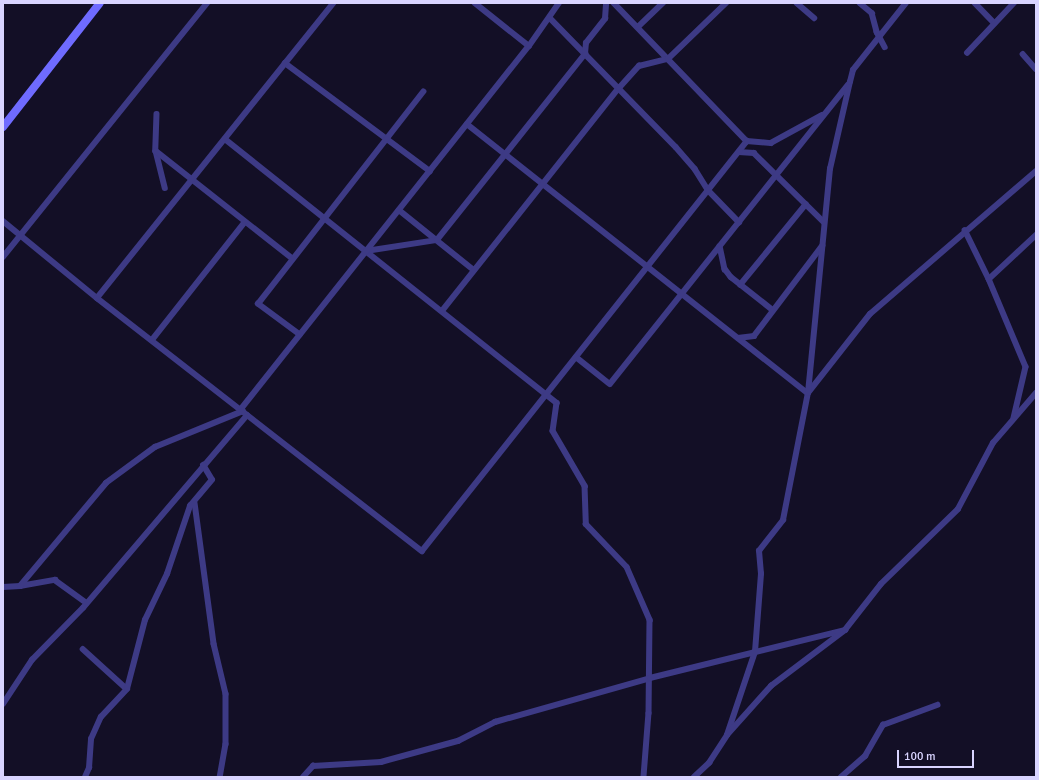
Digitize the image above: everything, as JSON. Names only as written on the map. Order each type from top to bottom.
[{"type":"main road","points":[[3,127],[100,3]]},
{"type":"street","points":[[3,257],[207,3]]},
{"type":"street","points":[[97,298],[333,3]]},
{"type":"street","points":[[475,3],[529,46]]},
{"type":"street","points":[[3,704],[32,660],[58,636],[87,603],[203,465],[300,335],[529,46],[550,18],[559,3]]},
{"type":"street","points":[[366,251],[436,240],[584,54],[586,42],[605,19],[606,3]]},
{"type":"street","points":[[614,3],[747,141],[772,143],[825,114]]},
{"type":"street","points":[[638,28],[663,3]]},
{"type":"street","points":[[442,311],[619,88],[639,66],[668,59],[726,3]]},
{"type":"street","points":[[797,3],[814,18]]},
{"type":"street","points":[[860,3],[872,14],[879,36],[885,48]]},
{"type":"street","points":[[727,735],[755,652],[761,574],[759,551],[783,520],[808,393],[830,169],[850,82],[854,70],[906,3]]},
{"type":"street","points":[[975,3],[994,23]]},
{"type":"street","points":[[966,53],[1014,3]]},
{"type":"street","points":[[550,18],[676,147],[695,169],[708,190],[739,222]]},
{"type":"street","points":[[1023,54],[1036,69]]},
{"type":"street","points":[[285,63],[430,171]]},
{"type":"street","points":[[576,357],[610,384],[850,82]]},
{"type":"street","points":[[300,335],[258,304],[423,92]]},
{"type":"street","points":[[157,114],[156,151],[165,188]]},
{"type":"street","points":[[467,124],[808,393]]},
{"type":"street","points":[[225,138],[557,403],[554,431],[585,486],[586,524],[627,567],[650,620],[650,678],[644,777]]},
{"type":"street","points":[[3,221],[97,298],[422,551],[747,141]]},
{"type":"street","points":[[156,151],[293,259]]},
{"type":"street","points":[[739,152],[754,153],[824,222]]},
{"type":"street","points":[[808,393],[870,314],[965,230],[1036,171]]},
{"type":"street","points":[[740,285],[806,204]]},
{"type":"street","points":[[399,210],[474,270]]},
{"type":"street","points":[[152,340],[246,222]]},
{"type":"street","points":[[965,230],[989,279],[1026,367],[1014,419]]},
{"type":"street","points":[[989,279],[1036,235]]},
{"type":"street","points":[[720,246],[725,269],[740,285],[773,310]]},
{"type":"street","points":[[738,338],[754,336],[822,246]]},
{"type":"street","points":[[694,777],[709,763],[727,735],[771,686],[845,630],[881,584],[958,509],[993,443],[1036,393]]},
{"type":"street","points":[[20,586],[106,483],[155,447],[244,412]]},
{"type":"street","points":[[85,777],[89,768],[93,733],[101,716],[127,689],[145,620],[167,574],[190,506],[212,480],[203,465]]},
{"type":"street","points":[[194,503],[214,644],[226,694],[226,744],[220,777]]},
{"type":"street","points":[[3,587],[20,586],[55,580],[87,603]]},
{"type":"street","points":[[303,777],[313,766],[381,762],[458,741],[496,722],[650,678],[845,630]]},
{"type":"street","points":[[83,649],[127,689]]},
{"type":"street","points":[[841,777],[865,756],[883,725],[937,705]]}]
